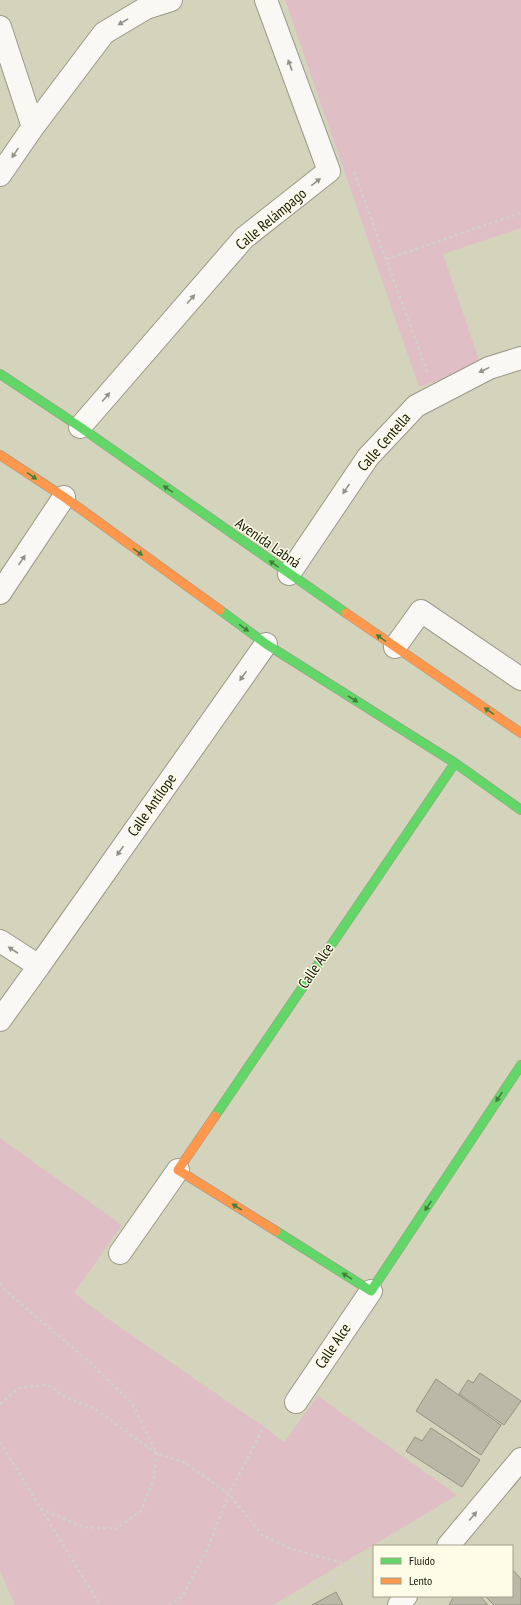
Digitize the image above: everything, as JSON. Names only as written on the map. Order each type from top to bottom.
[{"type":"street","points":[[0,175],[33,127],[104,33],[144,4],[171,0]]},
{"type":"street","name":"Calle Relámpago","points":[[80,427],[244,238],[329,171],[266,0]]},
{"type":"street","points":[[0,27],[33,127]]},
{"type":"street","name":"Calle Centella","points":[[289,574],[368,456],[416,406],[489,368],[521,358]]},
{"type":"street","name":"Avenida Labná","points":[[0,374],[80,427],[289,574],[521,733]]},
{"type":"street","points":[[0,455],[64,497],[266,644],[455,763],[521,810]]},
{"type":"street","points":[[0,593],[64,497]]},
{"type":"street","points":[[395,647],[421,611],[521,679]]},
{"type":"street","name":"Calle Antílope","points":[[0,1020],[266,644]]},
{"type":"street","name":"Calle Alce","points":[[120,1253],[455,763]]},
{"type":"street","points":[[0,941],[39,966]]},
{"type":"street","name":"Calle Alce","points":[[296,1402],[521,1065]]},
{"type":"street","points":[[178,1170],[371,1290]]},
{"type":"street","points":[[449,1545],[521,1459]]},
{"type":"street","points":[[399,1605],[405,1597]]},
{"type":"path","points":[[435,396],[387,259],[521,213]]},
{"type":"path","points":[[0,1283],[6,1291],[86,1359],[132,1403],[157,1454],[154,1478],[141,1511],[116,1529],[83,1528],[41,1509]]},
{"type":"path","points":[[0,1404],[19,1388],[48,1385],[65,1397],[95,1408],[157,1454],[184,1462],[229,1494],[262,1535],[291,1549],[354,1566],[373,1596]]},
{"type":"path","points":[[169,1605],[182,1597],[207,1550],[229,1494],[268,1419],[296,1402]]},
{"type":"path","points":[[0,1442],[100,1605]]},
{"type":"path","points":[[291,1605],[354,1566]]},
{"type":"shaded area","points":[[285,0],[521,0],[521,228],[443,254],[481,366],[419,387]]},
{"type":"shaded area","points":[[0,1138],[122,1225],[74,1293],[104,1316],[284,1442],[318,1396],[457,1495],[273,1605],[15,1605],[0,1571]]},
{"type":"building","points":[[480,1373],[521,1401],[504,1425],[459,1394],[468,1380],[473,1383]]},
{"type":"building","points":[[436,1379],[501,1425],[481,1455],[416,1411]]},
{"type":"building","points":[[431,1428],[480,1460],[462,1487],[406,1451],[415,1437],[422,1441]]},
{"type":"building","points":[[513,1570],[521,1579],[521,1605],[494,1605],[486,1597],[513,1597]]},
{"type":"building","points":[[336,1592],[343,1605],[312,1605]]},
{"type":"building","points":[[453,1597],[481,1597],[488,1605],[449,1605]]},
{"type":"traffic: fast","points":[[0,374],[80,427],[346,613]]},
{"type":"traffic: fast","points":[[220,610],[266,644],[455,763],[521,810]]},
{"type":"traffic: fast","points":[[215,1116],[455,763]]},
{"type":"traffic: fast","points":[[276,1231],[371,1291],[521,1065]]},
{"type":"traffic: slow","points":[[0,455],[64,497],[220,610]]},
{"type":"traffic: slow","points":[[346,613],[521,733]]},
{"type":"traffic: slow","points":[[215,1116],[178,1170],[276,1231]]}]
